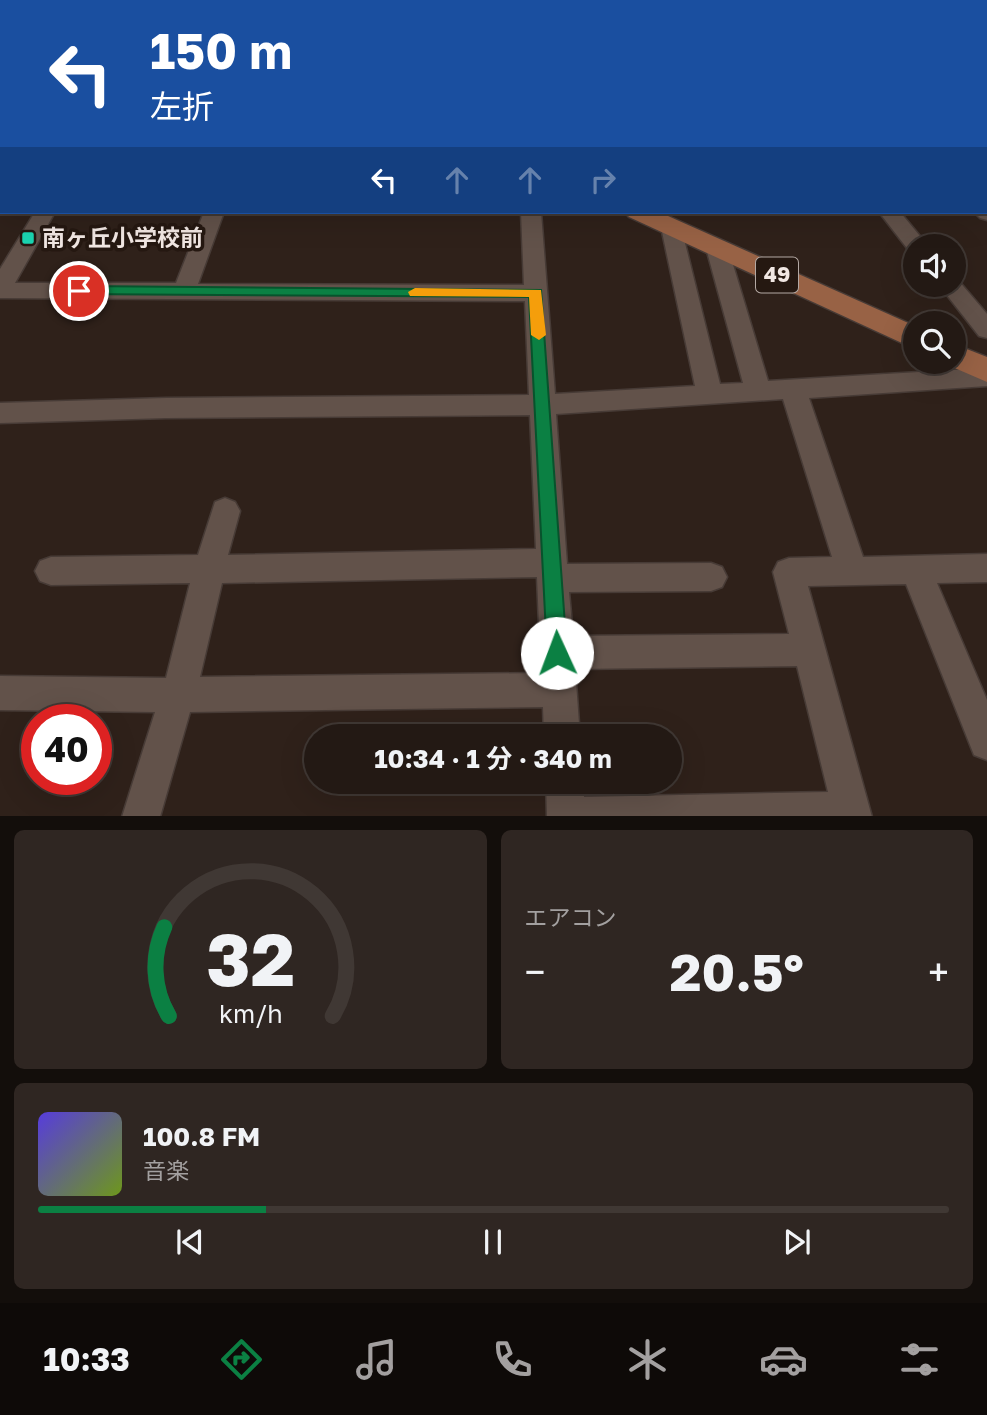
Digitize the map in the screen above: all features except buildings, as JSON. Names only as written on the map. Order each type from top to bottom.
[{"type":"main road","name":"49","points":[[643,214],[903,333]]},
{"type":"main road","points":[[966,360],[987,370]]},
{"type":"street","points":[[45,214],[0,289],[536,293]]},
{"type":"street","points":[[184,292],[213,214]]},
{"type":"street","points":[[531,214],[561,724]]},
{"type":"street","points":[[891,214],[907,234]]},
{"type":"street","points":[[671,226],[710,394]]},
{"type":"street","points":[[717,248],[758,391]]},
{"type":"street","points":[[960,297],[987,330]]},
{"type":"street","points":[[0,413],[166,408],[542,405],[987,377]]},
{"type":"street","points":[[793,389],[852,570]]},
{"type":"street","points":[[141,816],[194,640],[225,511]]},
{"type":"street","points":[[915,568],[979,702],[987,741]]},
{"type":"street","points":[[565,794],[566,816],[853,814],[789,572],[987,568]]},
{"type":"street","points":[[51,571],[552,571],[710,577]]},
{"type":"street","points":[[557,653],[810,650]]},
{"type":"street","points":[[0,693],[176,695],[559,690]]},
{"type":"slow traffic","points":[[415,292],[536,293],[539,335]]},
{"type":"place","name":"南ヶ丘小学校前","points":[[28,238]]},
{"type":"route","points":[[79,291],[536,293],[557,653]]}]
